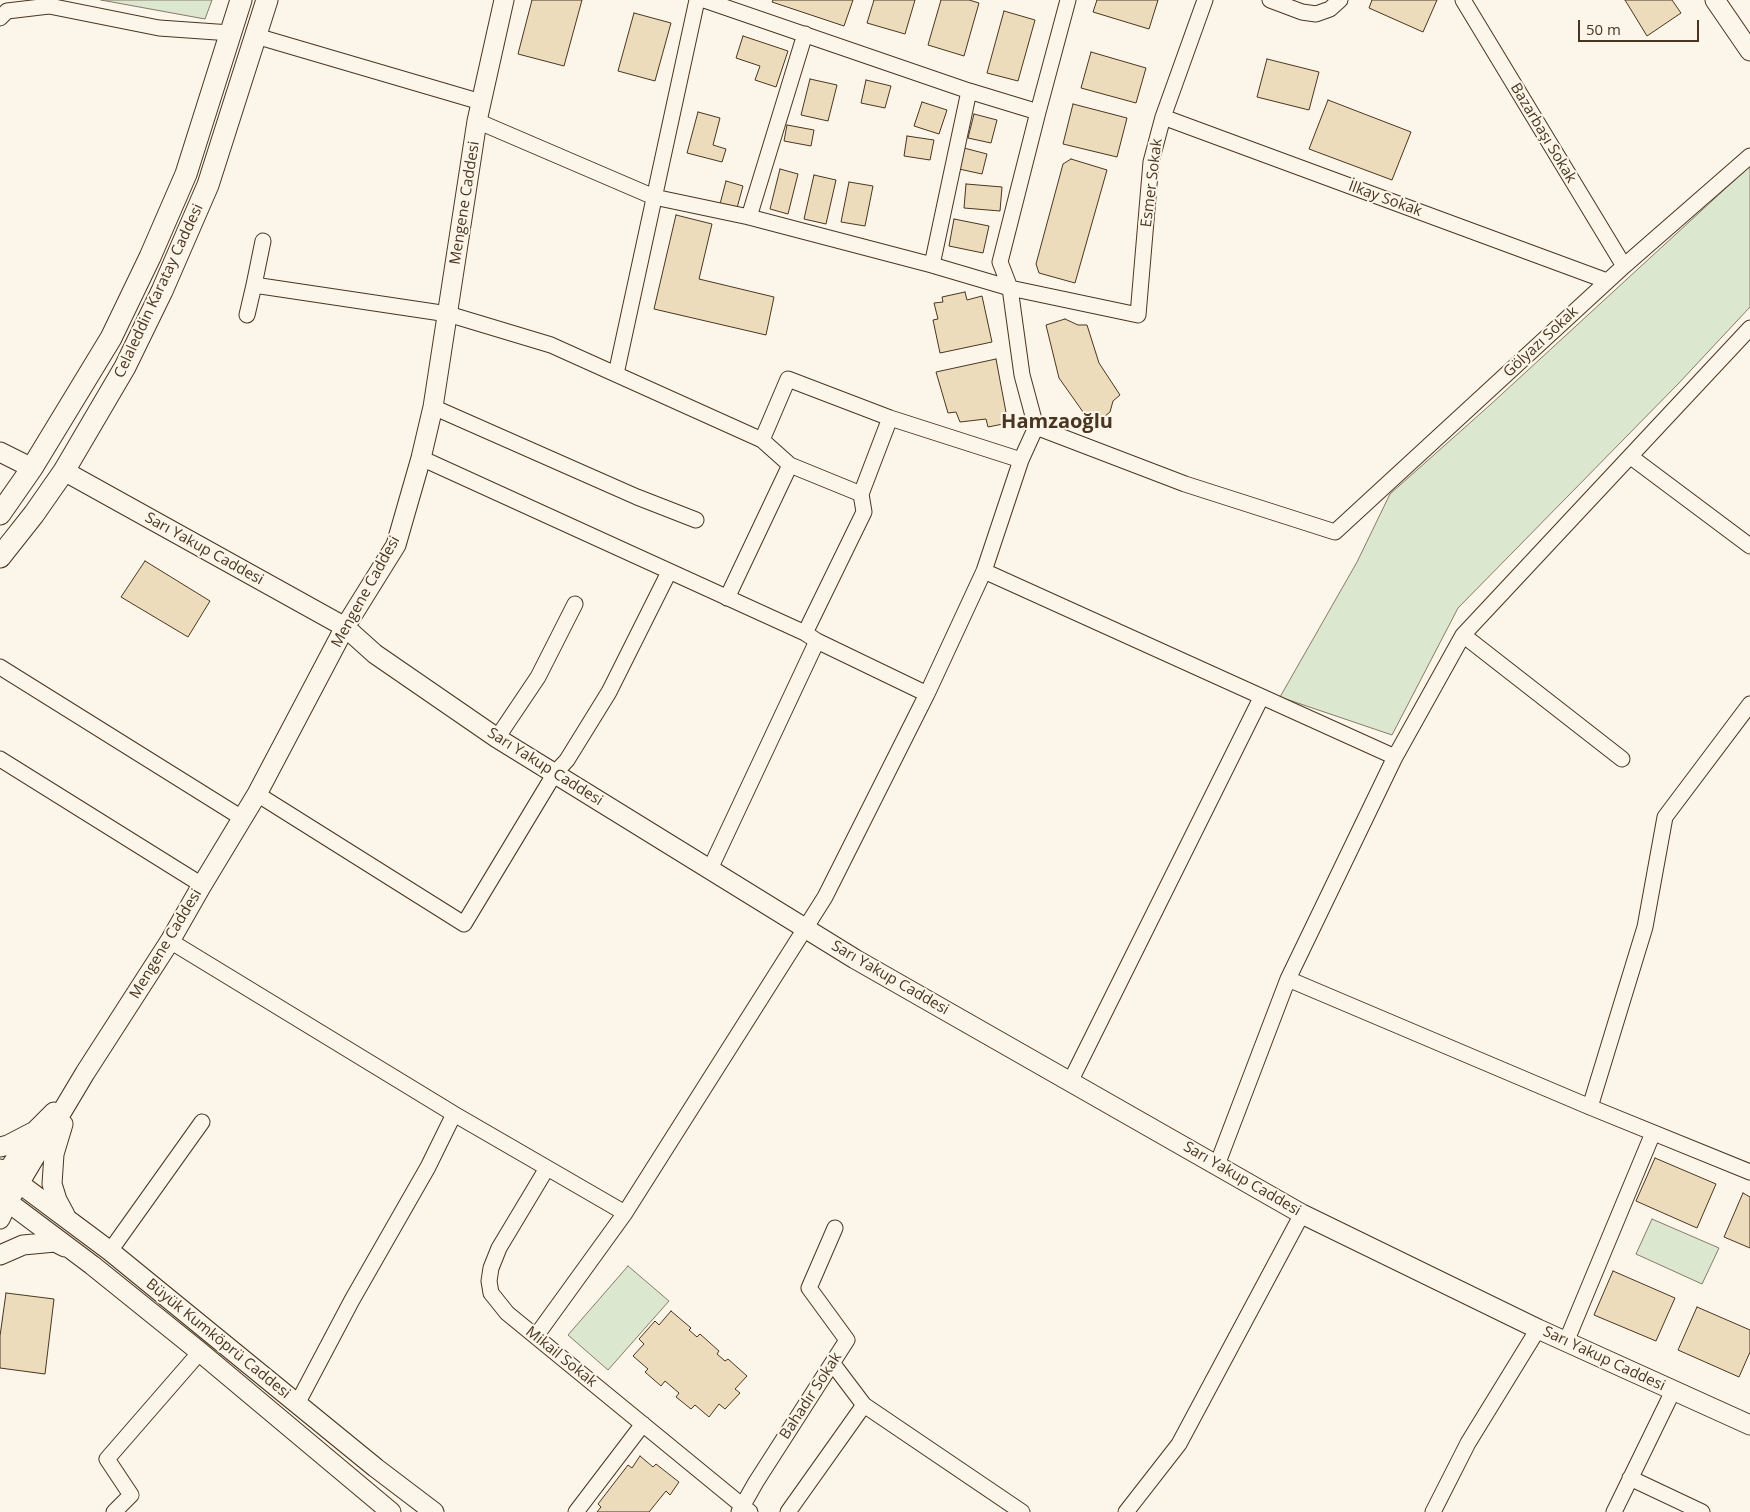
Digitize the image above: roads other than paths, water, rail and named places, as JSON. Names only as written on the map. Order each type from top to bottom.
[{"type":"main road","name":"Celaleddin Karatay Caddesi","points":[[0,514],[32,468],[111,338],[150,257],[186,174],[241,0]]},
{"type":"main road","name":"Celaleddin Karatay Caddesi","points":[[0,558],[64,471],[125,367],[166,282],[208,185],[268,0]]},
{"type":"street","name":"Mengene Caddesi","points":[[73,1094],[84,1073],[170,941],[257,794],[345,627],[396,545],[422,458],[433,407],[481,102],[504,0]]},
{"type":"street","points":[[616,374],[697,0]]},
{"type":"street","points":[[704,0],[969,92],[1038,112]]},
{"type":"street","points":[[536,1336],[625,1213],[825,897],[927,694],[984,571],[1021,460],[1036,427],[1022,375],[1010,288],[1000,262],[1068,0]]},
{"type":"street","name":"Esmer Sokak","points":[[1010,288],[1138,314],[1152,162],[1163,117],[1205,0]]},
{"type":"street","points":[[1270,0],[1302,12],[1316,14],[1330,9],[1340,0]]},
{"type":"street","name":"Bazarbaşı Sokak","points":[[1463,0],[1624,266]]},
{"type":"street","points":[[1715,0],[1750,51]]},
{"type":"street","points":[[0,18],[7,11],[48,3],[159,28],[231,33]]},
{"type":"street","points":[[749,217],[805,34]]},
{"type":"street","points":[[256,36],[481,102]]},
{"type":"street","points":[[932,265],[969,92]]},
{"type":"street","name":"İlkay Sokak","points":[[1163,117],[1608,282]]},
{"type":"street","points":[[478,121],[654,197],[749,217],[932,265],[1010,288]]},
{"type":"street","name":"Gölyazı Sokak","points":[[1036,427],[1184,484],[1335,532],[1624,266],[1750,156]]},
{"type":"street","points":[[247,316],[263,241]]},
{"type":"street","points":[[254,285],[448,314],[551,345],[762,440],[790,465],[861,494]]},
{"type":"street","points":[[1217,1165],[1288,979],[1395,758],[1463,635],[1750,328]]},
{"type":"street","points":[[762,440],[788,379],[890,418],[1021,460]]},
{"type":"street","points":[[433,407],[637,497],[696,520]]},
{"type":"street","points":[[710,869],[864,512],[861,494],[890,418]]},
{"type":"street","points":[[0,452],[32,468]]},
{"type":"street","points":[[1631,457],[1750,546]]},
{"type":"street","points":[[422,458],[728,598],[927,694]]},
{"type":"street","points":[[728,598],[790,465]]},
{"type":"street","name":"Sarı Yakup Caddesi","points":[[64,471],[345,627],[376,654],[497,738],[855,960],[1302,1214],[1538,1329],[1750,1425]]},
{"type":"street","points":[[984,571],[1395,758]]},
{"type":"street","points":[[257,794],[464,924],[555,773],[567,760],[609,692],[669,572]]},
{"type":"street","points":[[497,738],[538,677],[575,604]]},
{"type":"street","points":[[1463,635],[1622,760]]},
{"type":"street","points":[[0,667],[242,818]]},
{"type":"street","points":[[1070,1082],[1261,698]]},
{"type":"street","points":[[1590,1107],[1645,927],[1665,817],[1750,704]]},
{"type":"street","points":[[0,759],[202,885]]},
{"type":"street","points":[[170,941],[454,1114],[625,1213]]},
{"type":"street","points":[[1288,979],[1652,1133],[1750,1172]]},
{"type":"street","points":[[3,1206],[7,1177],[34,1132],[73,1094]]},
{"type":"street","points":[[7,1177],[73,1094]]},
{"type":"street","points":[[66,1218],[57,1200],[52,1177],[54,1154],[73,1094]]},
{"type":"street","points":[[297,1404],[352,1300],[428,1167],[454,1114]]},
{"type":"street","points":[[110,1251],[202,1122]]},
{"type":"street","points":[[0,1147],[34,1132]]},
{"type":"street","points":[[1566,1342],[1652,1133]]},
{"type":"street","name":"Mikail Sokak","points":[[547,1168],[499,1248],[491,1268],[489,1281],[491,1293],[507,1312],[744,1510]]},
{"type":"street","name":"Büyük Kumköprü Caddesi","points":[[7,1177],[110,1251],[297,1404],[434,1512]]},
{"type":"street","name":"Büyük Kumköprü Caddesi","points":[[3,1206],[76,1253],[200,1352],[391,1512]]},
{"type":"street","points":[[1126,1512],[1180,1444],[1302,1214]]},
{"type":"street","name":"Bahadır Sokak","points":[[744,1510],[756,1482],[847,1340],[809,1288],[836,1228]]},
{"type":"street","points":[[0,1255],[24,1244],[55,1242],[76,1253]]},
{"type":"street","points":[[1433,1512],[1468,1443],[1538,1329]]},
{"type":"street","points":[[114,1512],[131,1495],[107,1459],[200,1352]]},
{"type":"street","points":[[833,1364],[864,1405],[1022,1512]]},
{"type":"street","points":[[1614,1512],[1673,1391]]},
{"type":"street","points":[[788,1512],[864,1405]]},
{"type":"street","points":[[576,1512],[643,1424]]},
{"type":"street","points":[[1630,1478],[1702,1512]]},
{"type":"district","name":"Hamzaoğlu","points":[[1057,422]]}]
